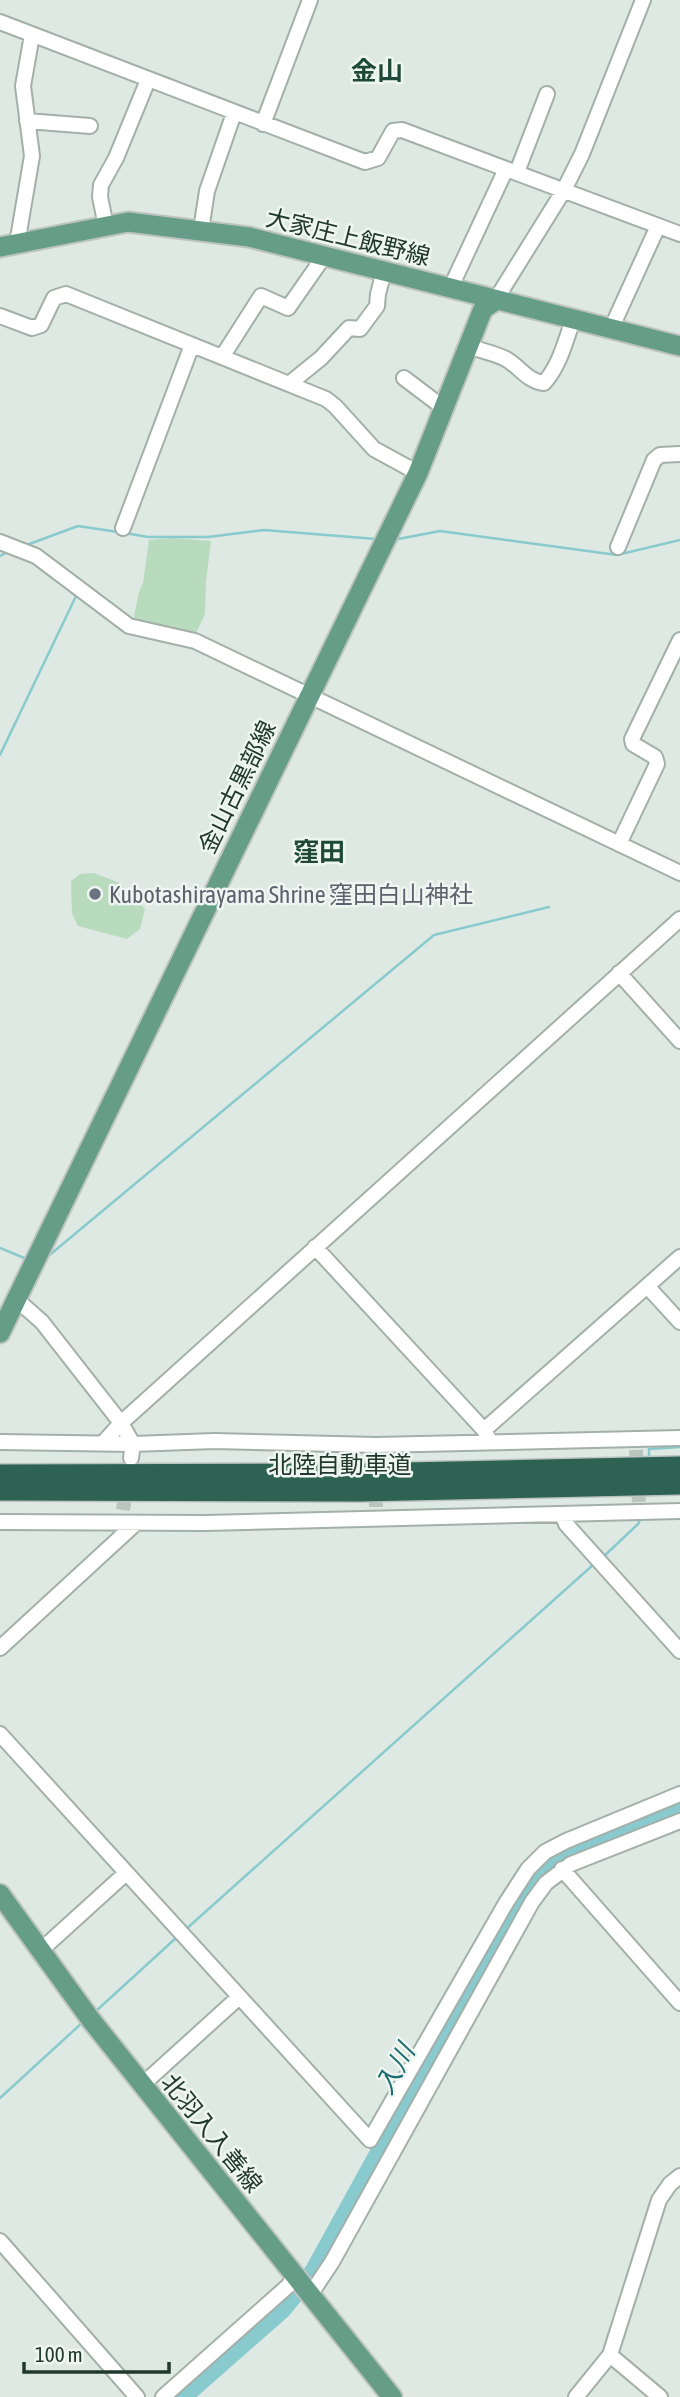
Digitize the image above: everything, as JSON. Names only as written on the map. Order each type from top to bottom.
[{"type":"highway","name":"北陸自動車道","points":[[0,1475],[346,1474],[680,1467]]},
{"type":"highway","name":"北陸自動車道","points":[[0,1490],[361,1490],[680,1484]]},
{"type":"main road","name":"大家庄上飯野線","points":[[8,245],[128,222],[201,230],[268,241],[680,346]]},
{"type":"main road","name":"金山古黒部線","points":[[0,1333],[418,473],[483,309],[495,301]]},
{"type":"main road","name":"北羽入入善線","points":[[0,1894],[142,2085],[392,2397]]},
{"type":"street","points":[[263,124],[310,0]]},
{"type":"street","points":[[495,301],[564,190],[597,120],[643,0]]},
{"type":"street","points":[[0,22],[366,162],[378,158],[393,131],[402,130],[680,234]]},
{"type":"street","points":[[8,245],[32,156],[23,86],[32,35]]},
{"type":"street","points":[[106,226],[100,197],[101,185],[116,158],[148,80]]},
{"type":"street","points":[[450,289],[512,171],[547,94]]},
{"type":"street","points":[[201,230],[207,191],[234,113]]},
{"type":"street","points":[[27,121],[90,126]]},
{"type":"street","points":[[611,329],[659,226]]},
{"type":"street","points":[[222,357],[261,296],[288,308],[325,255]]},
{"type":"street","points":[[289,384],[321,358],[349,328],[360,329],[377,306],[384,271]]},
{"type":"street","points":[[0,316],[32,328],[41,325],[54,298],[66,294],[326,399],[373,449],[418,473]]},
{"type":"street","points":[[469,346],[507,360],[527,377],[544,383],[560,358],[573,320]]},
{"type":"street","points":[[123,528],[192,345]]},
{"type":"street","points":[[404,378],[445,409]]},
{"type":"street","points":[[618,547],[654,460],[660,456],[680,454]]},
{"type":"street","points":[[0,542],[36,556],[129,626],[195,641],[680,873]]},
{"type":"street","points":[[619,844],[657,764],[655,757],[633,744],[632,739],[680,640]]},
{"type":"street","points":[[104,1442],[121,1423],[680,919]]},
{"type":"street","points":[[619,974],[680,1041]]},
{"type":"street","points":[[315,1247],[487,1436]]},
{"type":"street","points":[[487,1436],[680,1257]]},
{"type":"street","points":[[648,1286],[680,1322]]},
{"type":"street","points":[[16,1299],[42,1322],[121,1423],[132,1451]]},
{"type":"street","points":[[0,1442],[104,1442],[132,1451],[214,1441],[376,1450],[487,1436],[636,1445],[680,1438]]},
{"type":"street","points":[[0,1522],[376,1513],[562,1514],[639,1507],[680,1511]]},
{"type":"street","points":[[562,1514],[566,1524],[680,1651]]},
{"type":"street","points":[[0,1648],[128,1518]]},
{"type":"street","points":[[0,1734],[370,2140],[480,1947],[528,1869],[545,1852],[566,1841],[680,1794]]},
{"type":"street","points":[[163,2397],[288,2286],[303,2286],[332,2262],[532,1902],[546,1883],[562,1869],[680,1821]]},
{"type":"street","points":[[562,1869],[680,2003]]},
{"type":"street","points":[[40,1951],[126,1873]]},
{"type":"street","points":[[142,2085],[239,1998]]},
{"type":"street","points":[[576,2397],[610,2355],[659,2200],[680,2176]]},
{"type":"street","points":[[0,2241],[137,2397]]},
{"type":"street","points":[[610,2355],[660,2397]]},
{"type":"green space","points":[[172,538],[211,541],[205,614],[194,637],[133,621],[143,583],[149,540]]},
{"type":"green space","points":[[94,873],[120,883],[145,909],[140,929],[127,939],[78,926],[72,914],[71,881],[80,874]]},
{"type":"waterway","points":[[24,546],[78,526],[118,532]]},
{"type":"waterway","points":[[125,533],[148,537],[208,537],[264,530],[376,539]]},
{"type":"waterway","points":[[393,540],[440,531],[617,555],[680,540]]},
{"type":"waterway","points":[[0,556],[8,552]]},
{"type":"waterway","points":[[0,755],[77,594]]},
{"type":"waterway","points":[[46,1258],[434,935],[549,907]]},
{"type":"waterway","points":[[0,1248],[29,1260]]},
{"type":"waterway","points":[[649,1460],[649,1449],[680,1447]]},
{"type":"waterway","points":[[602,1558],[641,1518]]},
{"type":"waterway","points":[[184,1931],[594,1564]]},
{"type":"waterway","name":"入川","points":[[183,2397],[282,2310],[313,2272],[523,1891],[541,1870],[570,1851],[680,1806]]},
{"type":"waterway","points":[[96,2011],[176,1938]]},
{"type":"waterway","points":[[0,2098],[83,2022]]},
{"type":"waterway","points":[[376,2138],[382,2145]]},
{"type":"tunnel","points":[[636,1450],[639,1502]]},
{"type":"tunnel","points":[[376,1455],[376,1507]]},
{"type":"tunnel","points":[[123,1510],[127,1484]]},
{"type":"place","name":"Kubotashirayama Shrine 窪田白山神社","points":[[95,894]]},
{"type":"district","name":"金山","points":[[377,71]]},
{"type":"district","name":"窪田","points":[[319,852]]}]
